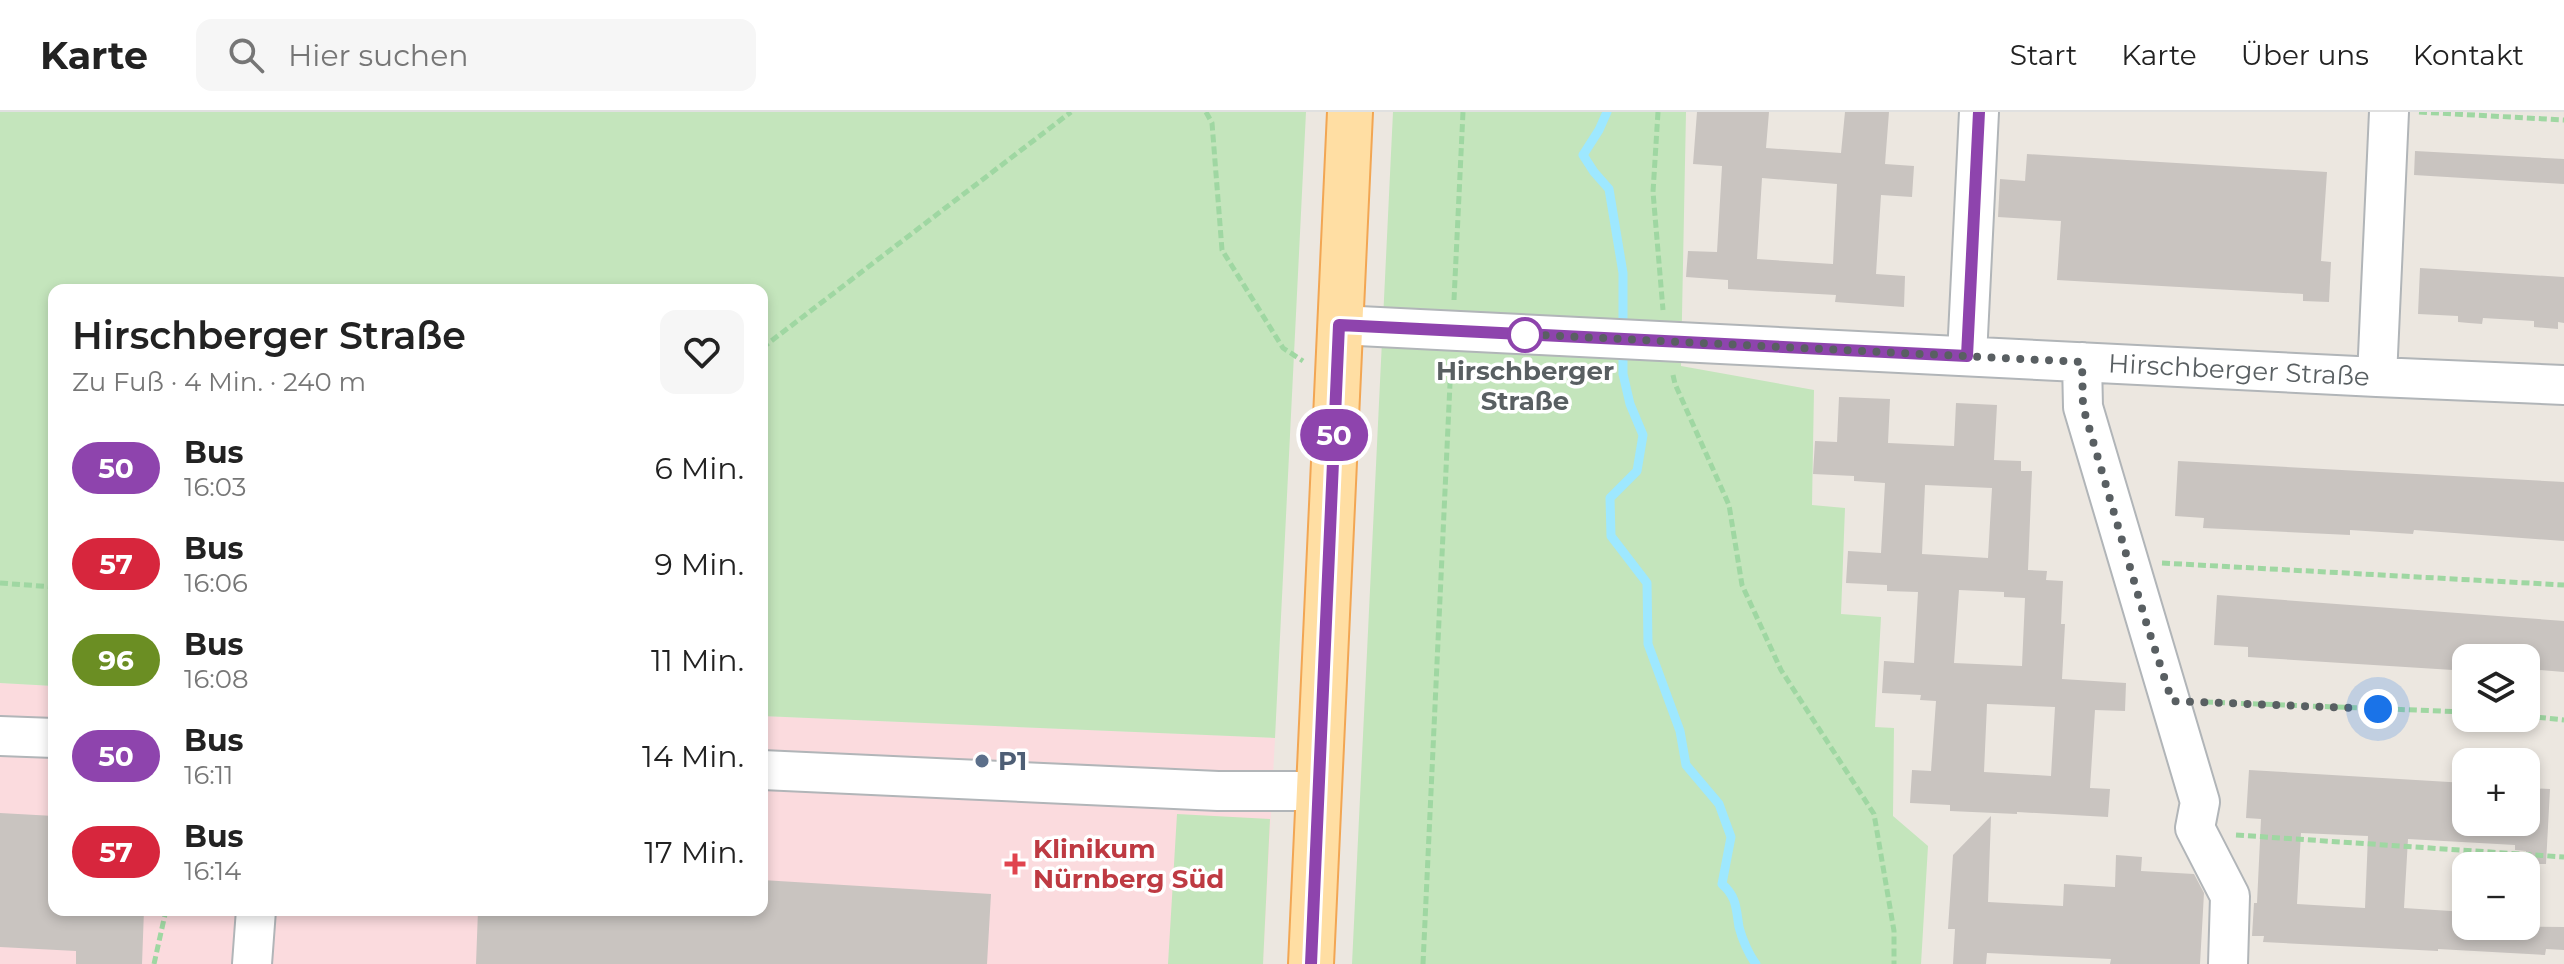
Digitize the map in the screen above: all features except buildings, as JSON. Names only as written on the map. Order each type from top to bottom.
[{"type":"main road","points":[[1311,964],[1350,112]]},
{"type":"street","points":[[1967,356],[1979,112]]},
{"type":"street","points":[[2377,377],[2389,112]]},
{"type":"street","name":"Hirschberger Straße","points":[[1339,325],[2564,385]]},
{"type":"street","points":[[2082,362],[2083,407],[2200,802],[2195,828],[2230,896],[2228,964]]},
{"type":"street","points":[[0,736],[48,738]]},
{"type":"street","points":[[768,770],[1218,791],[1320,791]]},
{"type":"street","points":[[252,964],[256,916]]},
{"type":"path","points":[[768,343],[1071,112]]},
{"type":"path","points":[[1206,112],[1212,123],[1222,250],[1283,348],[1337,384]]},
{"type":"path","points":[[1423,964],[1463,112]]},
{"type":"path","points":[[1658,112],[1638,340],[1675,384],[1729,505],[1742,585],[1781,670],[1874,814],[1894,931],[1894,964]]},
{"type":"path","points":[[2427,113],[2564,120]]},
{"type":"path","points":[[2129,561],[2564,585]]},
{"type":"path","points":[[0,583],[48,587]]},
{"type":"path","points":[[2172,701],[2452,711]]},
{"type":"path","points":[[2540,717],[2564,720]]},
{"type":"path","points":[[2195,828],[2242,836],[2564,857]]},
{"type":"path","points":[[154,964],[165,916]]},
{"type":"shaded area","name":"Klinikum Nürnberg Süd","points":[[0,683],[48,686],[48,916],[768,916],[768,716],[1275,738],[1263,964],[0,964]]},
{"type":"green space","points":[[0,112],[1306,112],[1275,738],[768,716],[768,284],[48,284],[48,686],[0,683]]},
{"type":"green space","points":[[1393,112],[1686,112],[1681,366],[1814,390],[1812,505],[1845,508],[1841,614],[1881,617],[1875,727],[1894,728],[1893,816],[1928,846],[1921,964],[1352,964]]},
{"type":"green space","points":[[1177,814],[1270,819],[1263,964],[1168,964]]},
{"type":"waterway","points":[[1607,112],[1583,155],[1609,189],[1623,273],[1623,333]]},
{"type":"waterway","points":[[1623,347],[1623,374],[1630,404],[1643,435],[1637,471],[1610,498],[1611,536],[1647,583],[1648,644],[1680,731],[1686,765],[1719,804],[1731,837],[1722,884],[1733,899],[1742,937],[1756,964]]},
{"type":"bus line","name":"50","points":[[1311,964],[1339,325],[1967,356],[1979,112]]},
{"type":"place","name":"Hirschberger Straße","points":[[1525,335]]},
{"type":"place","name":"P1","points":[[982,761]]},
{"type":"place","name":"Klinikum Nürnberg Süd","points":[[1015,864]]},
{"type":"route","points":[[1525,335],[1521,334],[2082,362],[2083,407],[2172,701],[2378,709]]}]
